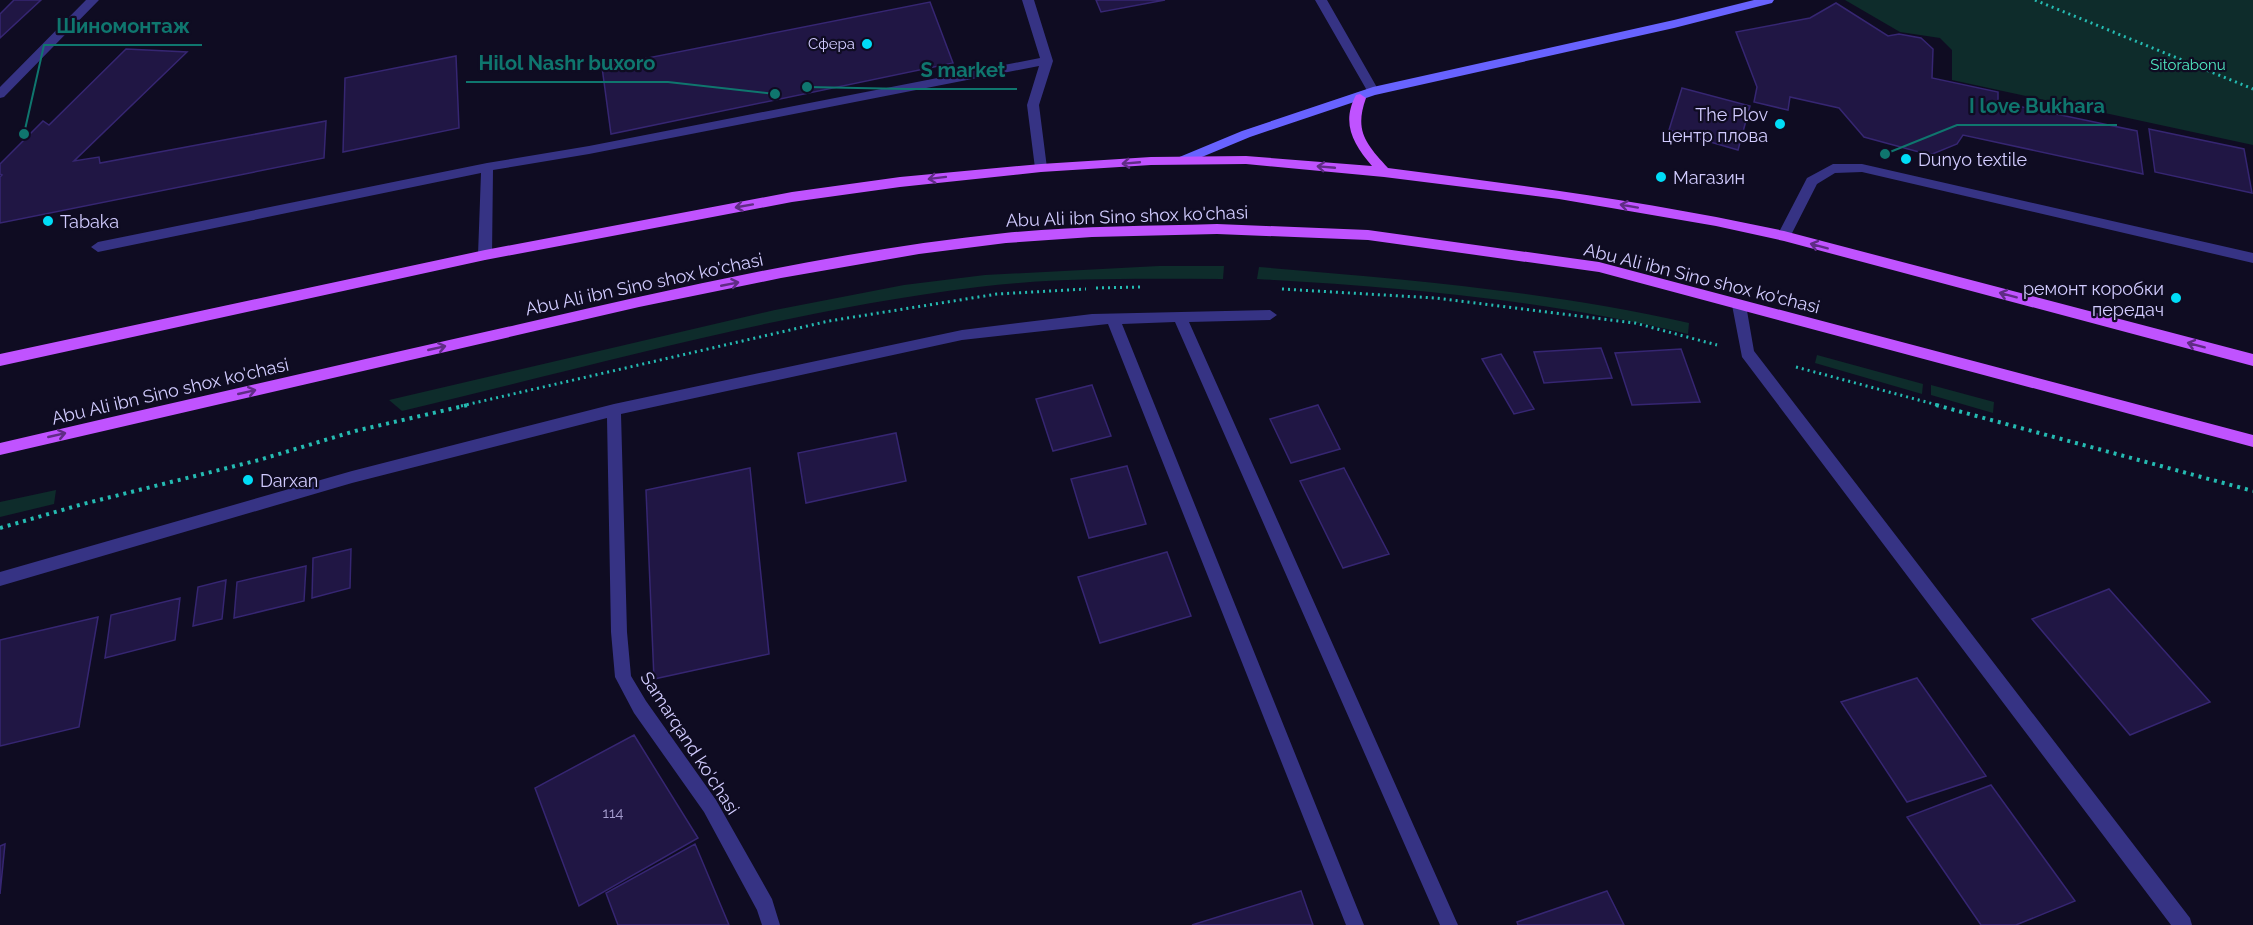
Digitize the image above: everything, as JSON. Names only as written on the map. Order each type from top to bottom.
[{"type":"main road","points":[[1181,160],[1246,134],[1360,98],[1373,91],[1674,24],[1768,0]]},
{"type":"main road","points":[[1360,98],[1355,108],[1353,128],[1365,151],[1384,172]]},
{"type":"main road","points":[[0,360],[484,255],[792,197],[921,180],[1041,168],[1181,160],[1246,160],[1384,172],[1559,194],[1716,221],[1784,236],[2253,360]]},
{"type":"main road","name":"Abu Ali ibn Sino shox ko'chasi","points":[[0,448],[639,302],[919,249],[1006,237],[1217,229],[1368,235],[1599,267],[2253,441]]},
{"type":"street","points":[[0,94],[93,0]]},
{"type":"street","points":[[1028,0],[1047,61],[1033,105],[1041,168]]},
{"type":"street","points":[[1322,0],[1373,91]]},
{"type":"street","points":[[98,247],[487,168],[1047,61]]},
{"type":"street","points":[[484,255],[487,168]]},
{"type":"street","points":[[1784,236],[1812,181],[1833,169],[1862,168],[2253,258]]},
{"type":"street","points":[[1739,305],[1747,353],[2182,925]]},
{"type":"street","points":[[0,579],[352,477],[614,410],[962,335],[1113,318],[1270,315]]},
{"type":"street","points":[[1180,317],[1449,925]]},
{"type":"street","points":[[1113,318],[1355,925]]},
{"type":"street","name":"Samarqand ko'chasi","points":[[614,410],[619,632],[623,677],[640,707],[711,806],[765,906],[771,925]]},
{"type":"path","points":[[2035,0],[2253,89]]},
{"type":"green space","name":"Sitorabonu","points":[[1845,0],[2253,0],[2253,145],[1952,80],[1952,50],[1940,38],[1900,32]]},
{"type":"green space","points":[[1159,266],[1224,266],[1223,279],[1100,279],[1039,282],[978,287],[905,297],[688,341],[402,411],[389,400],[775,310],[904,285],[985,275]]},
{"type":"green space","points":[[1259,267],[1421,282],[1583,302],[1689,323],[1688,334],[1582,312],[1474,297],[1366,286],[1257,279]]},
{"type":"green space","points":[[1817,355],[1923,384],[1922,394],[1815,363]]},
{"type":"green space","points":[[1931,385],[1994,402],[1993,413],[1931,395]]},
{"type":"green space","points":[[56,490],[54,504],[0,517],[0,502]]},
{"type":"building","points":[[14,0],[41,0],[0,38],[0,14]]},
{"type":"building","points":[[1096,0],[1165,0],[1101,12]]},
{"type":"building","points":[[930,2],[953,63],[611,134],[602,67]]},
{"type":"building","points":[[1836,3],[1888,36],[1899,34],[1921,38],[1933,49],[1932,78],[1998,92],[1998,102],[2137,131],[2143,174],[1963,135],[1957,144],[1930,155],[1864,137],[1839,108],[1790,97],[1788,110],[1754,102],[1757,87],[1736,32],[1810,18]]},
{"type":"building","points":[[126,49],[187,52],[74,161],[99,157],[100,163],[326,121],[324,158],[0,223],[0,177],[2,175],[0,164],[43,121],[49,125]]},
{"type":"building","points":[[456,56],[459,128],[343,152],[345,78]]},
{"type":"building","points":[[1682,88],[1750,106],[1738,150],[1669,130]]},
{"type":"building","points":[[2149,129],[2244,149],[2252,193],[2155,172]]},
{"type":"building","points":[[1601,348],[1612,378],[1544,383],[1534,352]]},
{"type":"building","points":[[1681,349],[1700,402],[1632,405],[1615,353]]},
{"type":"building","points":[[1501,354],[1534,409],[1514,414],[1482,359]]},
{"type":"building","points":[[1092,385],[1111,436],[1053,451],[1036,399]]},
{"type":"building","points":[[1318,405],[1340,449],[1291,463],[1270,419]]},
{"type":"building","points":[[896,433],[906,481],[806,503],[798,453]]},
{"type":"building","points":[[1127,466],[1146,524],[1089,538],[1071,479]]},
{"type":"building","points":[[750,468],[769,654],[654,679],[646,490]]},
{"type":"building","points":[[1344,468],[1389,554],[1343,568],[1300,481]]},
{"type":"building","points":[[351,549],[350,588],[312,598],[313,558]]},
{"type":"building","points":[[1167,552],[1191,616],[1100,643],[1078,577]]},
{"type":"building","points":[[306,566],[304,601],[234,618],[237,582]]},
{"type":"building","points":[[226,580],[222,619],[193,626],[198,587]]},
{"type":"building","points":[[2109,589],[2210,702],[2130,735],[2032,619]]},
{"type":"building","points":[[180,598],[175,640],[105,658],[111,615]]},
{"type":"building","points":[[98,617],[79,727],[0,746],[0,640]]},
{"type":"building","points":[[1917,678],[1986,776],[1907,802],[1841,702]]},
{"type":"building","points":[[634,735],[698,838],[579,906],[535,788]]},
{"type":"building","points":[[1991,785],[2075,901],[2016,925],[1981,925],[1907,817]]},
{"type":"building","points":[[5,844],[0,894],[0,846]]},
{"type":"building","points":[[695,844],[729,925],[618,925],[606,893]]},
{"type":"building","points":[[1301,891],[1313,925],[1192,925]]},
{"type":"building","points":[[1607,891],[1624,925],[1518,925],[1517,922]]},
{"type":"place","name":"Сфера","points":[[867,44]]},
{"type":"place","name":"S market","points":[[807,87]]},
{"type":"place","name":"Hilol Nashr buxoro","points":[[775,94]]},
{"type":"place","name":"The Plov центр плова","points":[[1780,124]]},
{"type":"place","name":"Шиномонтаж","points":[[24,134]]},
{"type":"place","name":"I love Bukhara","points":[[1885,154]]},
{"type":"place","name":"Dunyo textile","points":[[1906,159]]},
{"type":"place","name":"Магазин","points":[[1661,177]]},
{"type":"place","name":"Tabaka","points":[[48,221]]},
{"type":"place","name":"ремонт коробки передач","points":[[2176,298]]},
{"type":"place","name":"Darxan","points":[[248,480]]}]
